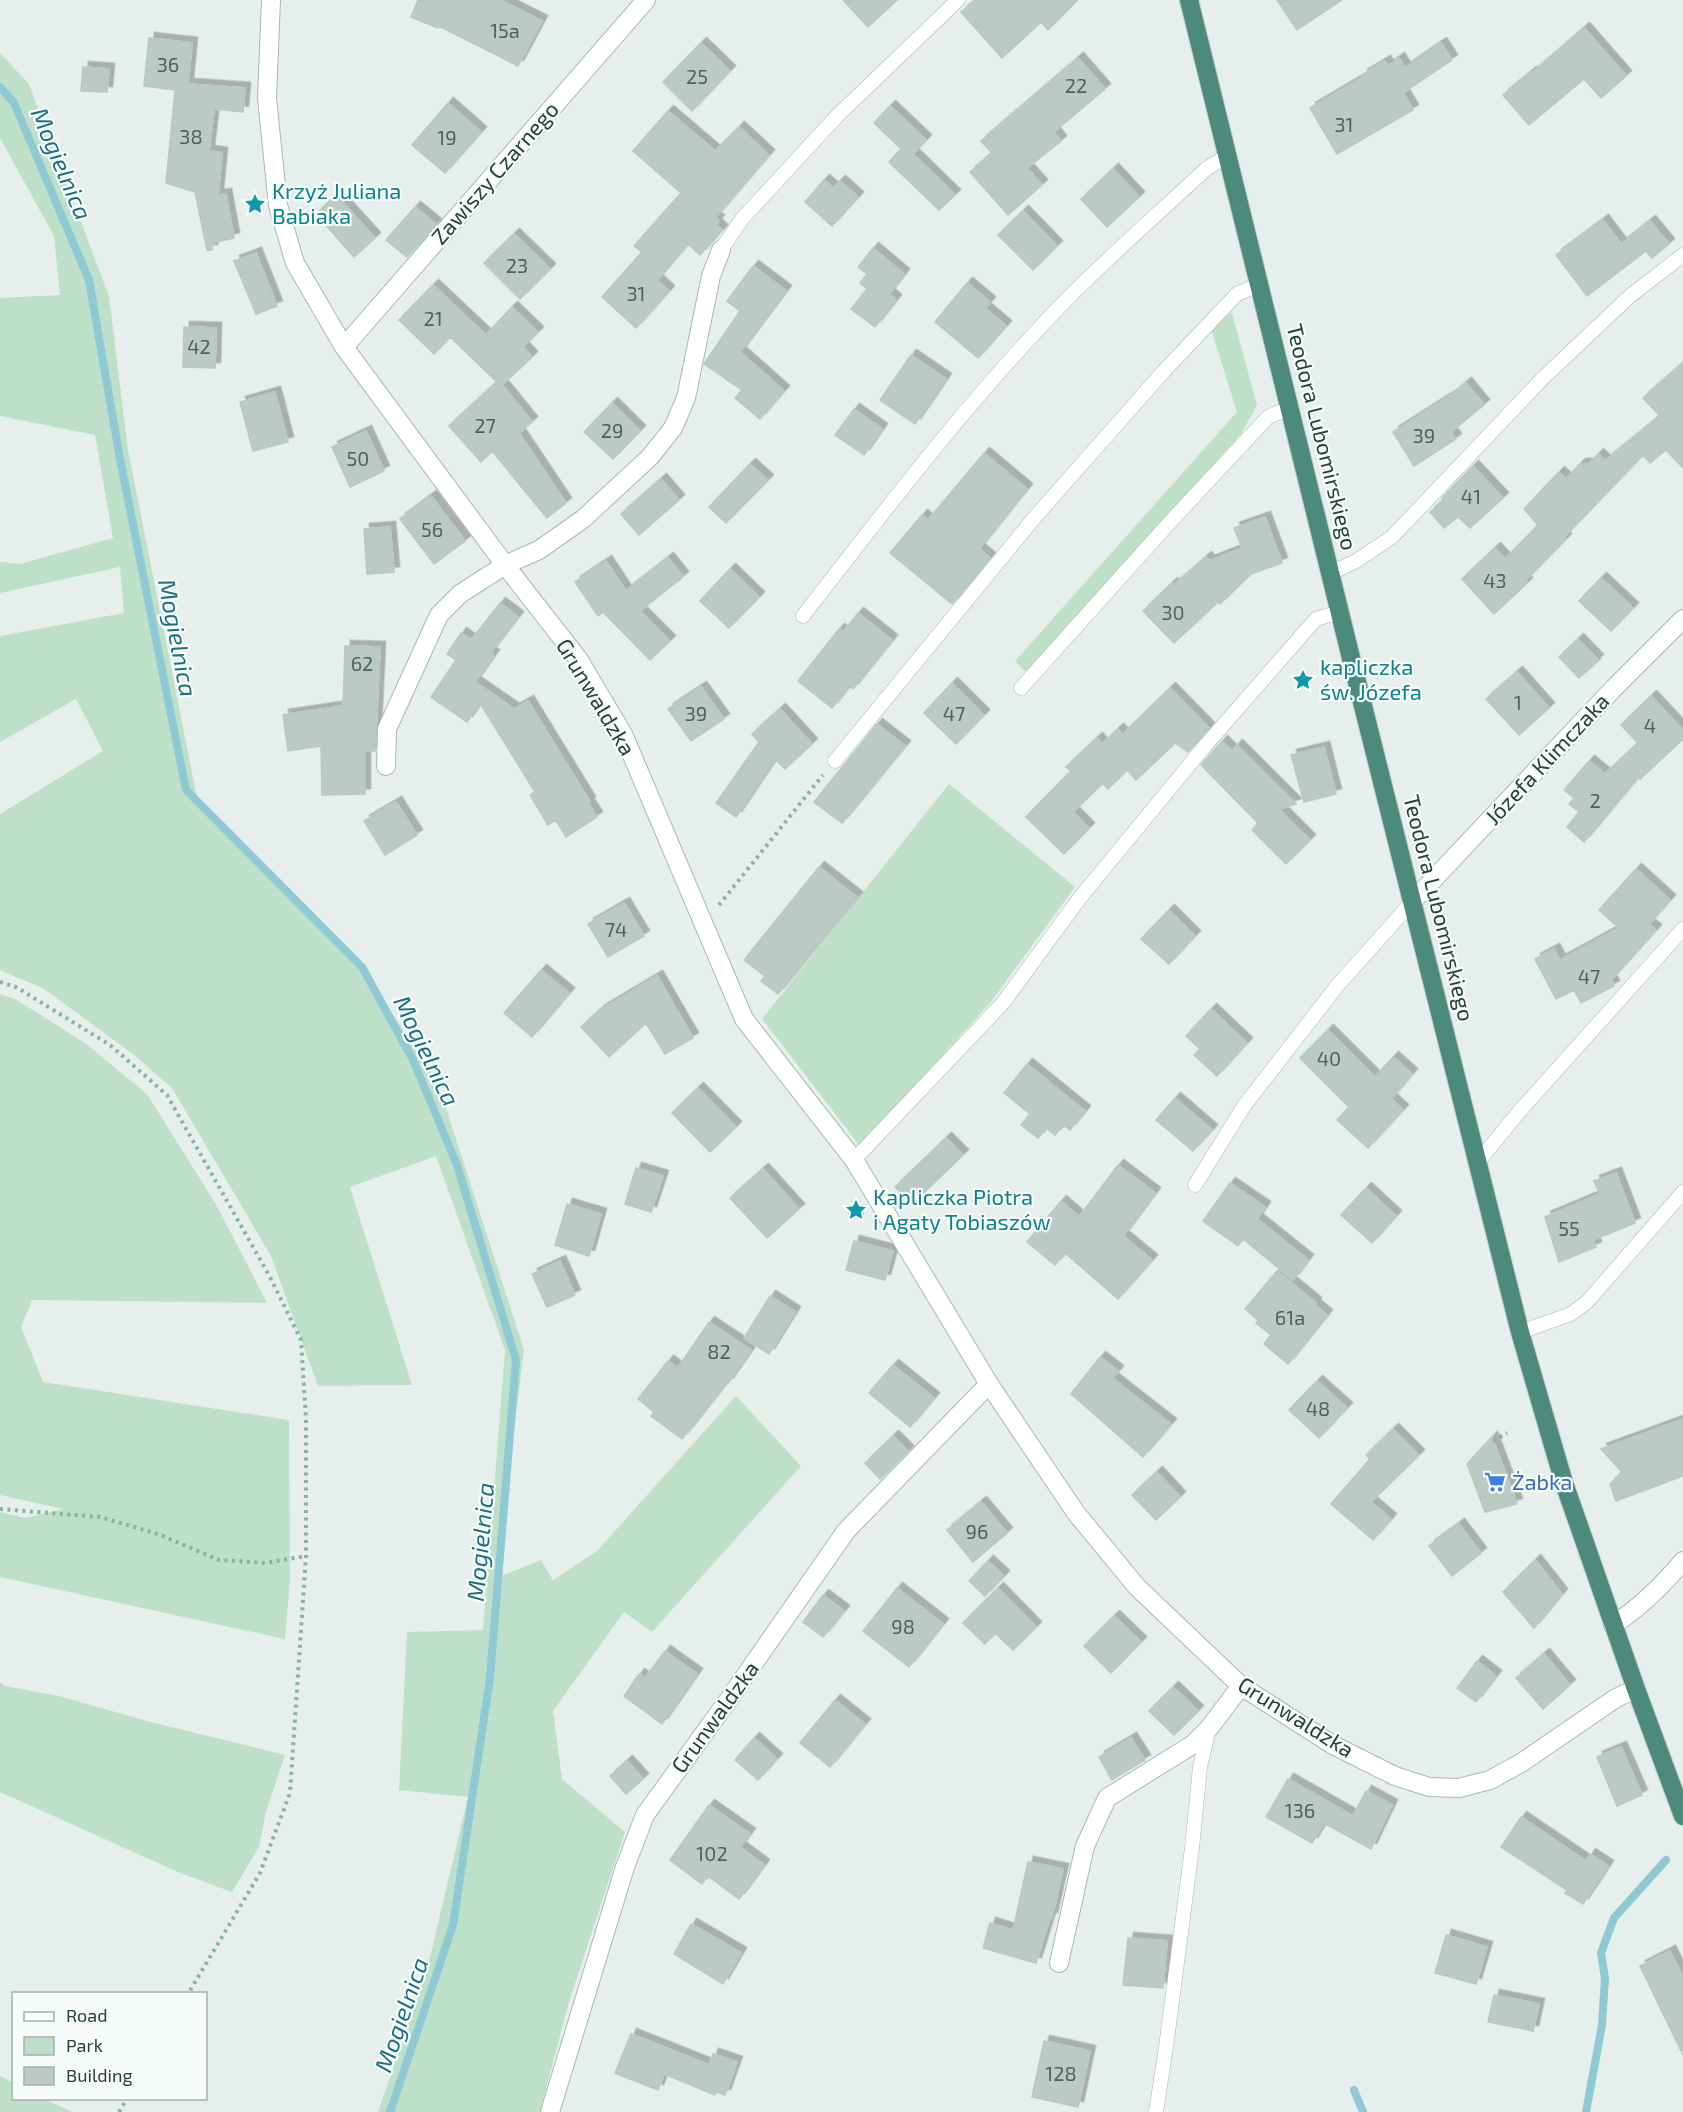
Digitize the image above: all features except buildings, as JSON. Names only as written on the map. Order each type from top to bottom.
[{"type":"highway","name":"Teodora Lubomirskiego","points":[[1189,0],[1520,1332],[1564,1483],[1683,1816]]},
{"type":"street","name":"Grunwaldzka","points":[[271,0],[267,98],[278,205],[295,263],[344,347],[505,566],[579,660],[623,734],[744,1019],[854,1160],[989,1384],[1076,1513],[1137,1587],[1242,1686],[1333,1745],[1395,1776],[1429,1787],[1459,1788],[1490,1780],[1521,1763],[1616,1698],[1636,1689]]},
{"type":"street","name":"Zawiszy Czarnego","points":[[344,347],[646,0]]},
{"type":"street","points":[[387,766],[387,729],[439,615],[460,594],[505,566],[539,550],[583,519],[650,457],[673,428],[686,398],[711,276],[721,250]]},
{"type":"street","name":"Józefa Klimczaka","points":[[1413,901],[1614,688],[1683,619]]},
{"type":"street","name":"Grunwaldzka","points":[[550,2112],[625,1867],[645,1815],[846,1531],[989,1384]]},
{"type":"street","points":[[1613,1624],[1635,1611],[1664,1584],[1683,1561]]},
{"type":"street","points":[[1059,1964],[1085,1846],[1107,1798],[1192,1745],[1210,1727],[1242,1686]]},
{"type":"lane","points":[[721,250],[742,219],[837,116],[958,0]]},
{"type":"lane","points":[[803,616],[910,478],[1023,346],[1070,296],[1206,169],[1227,156]]},
{"type":"lane","points":[[1330,573],[1356,561],[1392,537],[1543,378],[1630,296],[1683,255]]},
{"type":"lane","points":[[835,761],[1035,517],[1164,371],[1237,294],[1260,284]]},
{"type":"lane","points":[[1021,688],[1268,417],[1290,408]]},
{"type":"lane","points":[[854,1160],[1003,1003],[1101,872],[1204,747],[1316,619],[1340,612]]},
{"type":"lane","points":[[1195,1185],[1244,1106],[1330,995],[1392,921],[1413,901]]},
{"type":"lane","points":[[1478,1162],[1683,929]]},
{"type":"lane","points":[[1520,1332],[1571,1314],[1587,1302],[1683,1192]]},
{"type":"lane","points":[[1156,2112],[1189,1871],[1200,1767],[1210,1727]]},
{"type":"path","points":[[704,924],[835,761]]},
{"type":"path","points":[[0,982],[16,987],[110,1045],[167,1095],[270,1277],[301,1340],[306,1419],[306,1556],[290,1793],[260,1873],[189,1992]]},
{"type":"path","points":[[1492,1441],[1507,1433]]},
{"type":"path","points":[[0,1509],[100,1517],[158,1534],[219,1560],[265,1563],[306,1556]]},
{"type":"green space","points":[[0,53],[29,84],[109,296],[128,450],[197,798],[356,959],[438,1083],[524,1350],[496,1578],[541,1560],[553,1580],[597,1551],[736,1396],[801,1466],[652,1632],[624,1612],[553,1711],[562,1779],[625,1832],[569,2002],[540,2112],[378,2112],[428,1966],[468,1797],[399,1790],[407,1632],[483,1630],[505,1350],[436,1156],[350,1187],[412,1385],[318,1386],[271,1256],[172,1088],[133,1054],[44,989],[0,970],[0,814],[103,751],[76,699],[0,742],[0,636],[124,613],[120,567],[0,593],[0,562],[20,564],[113,538],[95,435],[0,416],[0,298],[60,295],[54,236],[0,138]]},
{"type":"green space","points":[[1232,313],[1257,405],[1241,434],[1026,672],[1015,661],[1237,412],[1211,329],[1219,317]]},
{"type":"green space","points":[[949,784],[1075,887],[990,1003],[860,1146],[762,1019]]},
{"type":"green space","points":[[0,994],[17,1000],[85,1043],[147,1094],[217,1206],[267,1303],[32,1300],[21,1327],[43,1382],[289,1420],[290,1579],[285,1639],[0,1577],[0,1512],[25,1518],[63,1509],[0,1495]]},
{"type":"green space","points":[[0,1682],[5,1686],[59,1696],[147,1721],[285,1755],[266,1812],[259,1847],[232,1892],[178,1872],[0,1792]]},
{"type":"green space","points":[[0,2076],[12,2082],[12,2100],[47,2100],[72,2112],[0,2112]]},
{"type":"waterway","name":"Mogielnica","points":[[0,87],[14,103],[89,280],[120,459],[186,790],[362,967],[413,1060],[457,1165],[516,1360],[490,1678],[453,1925],[390,2112]]},
{"type":"waterway","points":[[1586,2112],[1602,2025],[1605,1978],[1601,1953],[1614,1918],[1666,1860]]},
{"type":"waterway","points":[[1354,2090],[1363,2112]]},
{"type":"place","name":"Krzyż Juliana Babiaka","points":[[255,204]]},
{"type":"place","name":"kapliczka św. Józefa","points":[[1303,680]]},
{"type":"place","name":"Kapliczka Piotra i Agaty Tobiaszów","points":[[856,1210]]},
{"type":"place","name":"Żabka","points":[[1495,1482]]}]
